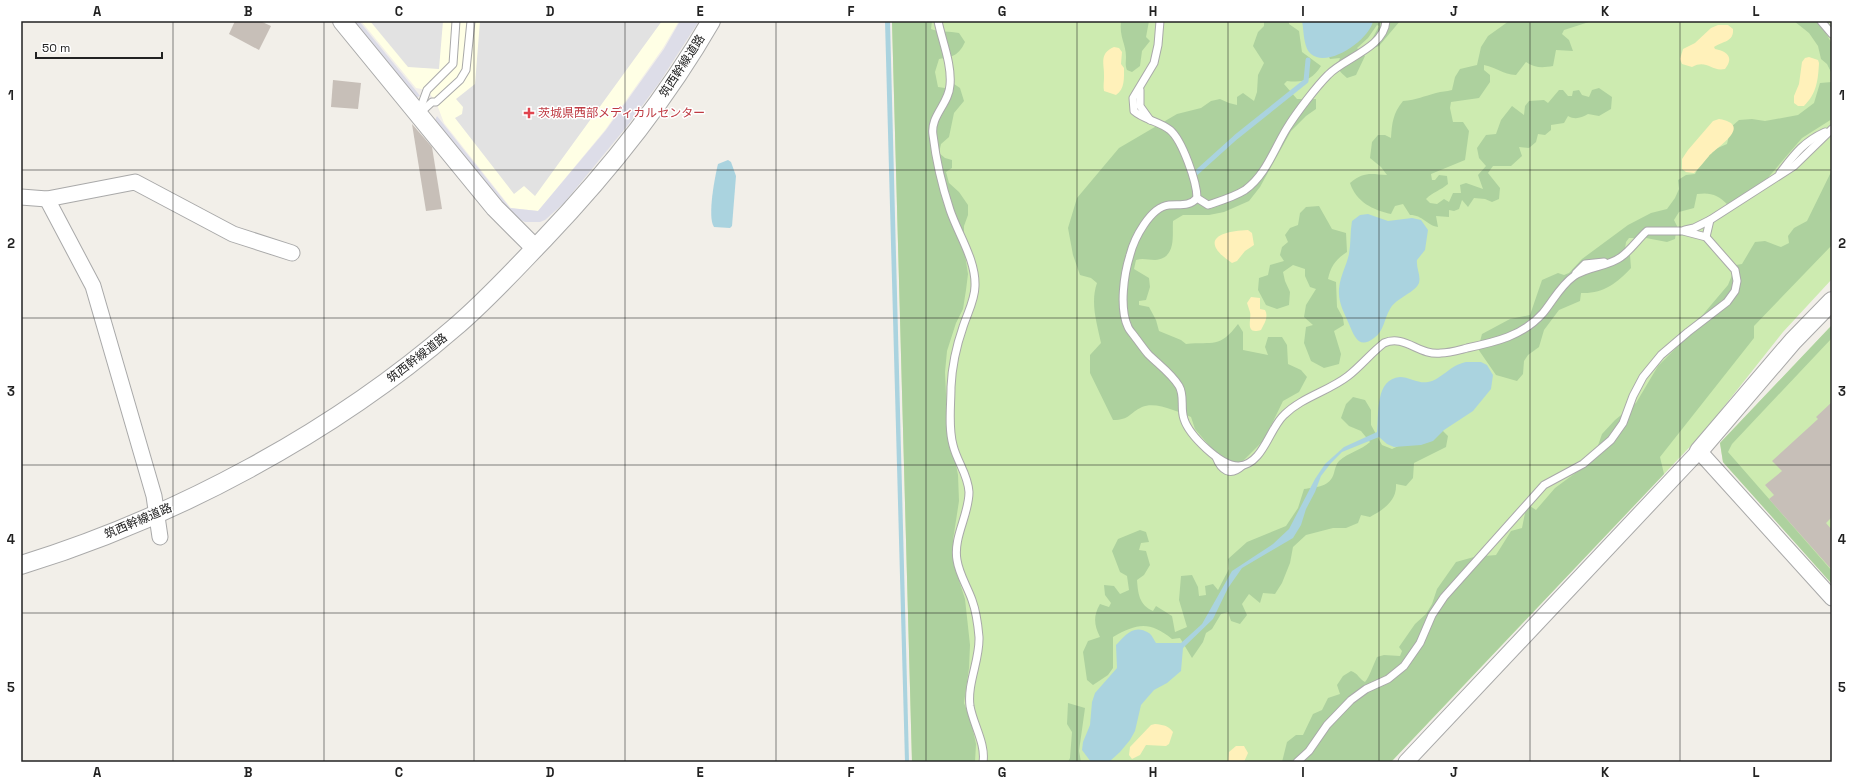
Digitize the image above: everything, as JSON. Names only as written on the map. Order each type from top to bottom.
[{"type":"street","points":[[342,21],[495,208],[535,248]]},
{"type":"street","name":"筑西幹線道路","points":[[21,565],[57,554],[156,514],[250,468],[309,433],[377,389],[454,329],[491,294],[583,198],[633,138],[690,58],[711,21]]},
{"type":"street","points":[[21,197],[47,199],[135,182],[233,234],[292,253]]},
{"type":"street","points":[[47,199],[93,286],[154,496],[160,537]]},
{"type":"street","points":[[1406,762],[1699,451],[1793,341],[1832,301]]},
{"type":"street","points":[[1699,451],[1832,598]]},
{"type":"lane","points":[[419,114],[427,90],[453,64],[456,21]]},
{"type":"lane","points":[[419,114],[432,102],[436,102],[460,80],[466,70],[471,21]]},
{"type":"lane","points":[[938,21],[950,72],[950,86],[948,97],[933,120],[932,132],[950,209],[971,262],[976,287],[954,356],[950,419],[953,445],[967,477],[969,493],[959,537],[956,559],[961,577],[972,600],[977,619],[979,639],[977,661],[970,688],[970,705],[981,744],[984,758],[983,762]]},
{"type":"lane","points":[[1160,21],[1158,45],[1154,62],[1133,98],[1134,111],[1140,116],[1170,130],[1179,144],[1192,177],[1197,198],[1208,205]]},
{"type":"lane","points":[[1386,21],[1386,28],[1382,35],[1329,74],[1288,127],[1261,174],[1244,190],[1226,199],[1208,205],[1167,205],[1155,211],[1141,229],[1130,254],[1124,286],[1124,309],[1128,327],[1146,352],[1179,386],[1182,394],[1183,417],[1189,430],[1215,456],[1226,464],[1239,466],[1256,456],[1283,416],[1296,405],[1348,376],[1384,342],[1400,340],[1427,353],[1440,354],[1495,342],[1519,333],[1542,313],[1561,288],[1574,276],[1584,270],[1621,258],[1646,231],[1683,231],[1694,228],[1710,220],[1794,166],[1831,130]]},
{"type":"lane","points":[[1821,21],[1832,34]]},
{"type":"lane","points":[[1188,205],[1197,198]]},
{"type":"lane","points":[[1706,238],[1710,220]]},
{"type":"lane","points":[[1297,762],[1309,751],[1327,725],[1351,700],[1366,689],[1388,679],[1404,666],[1420,643],[1432,615],[1444,597],[1519,512],[1544,485],[1583,464],[1611,440],[1623,424],[1633,396],[1643,377],[1662,355],[1688,332],[1727,302],[1735,291],[1737,280],[1735,270],[1706,238],[1683,231]]},
{"type":"shaded area","points":[[352,21],[359,21],[420,96],[416,98]]},
{"type":"shaded area","name":"茨城県西部メディカルセンター","points":[[361,21],[679,21],[663,48],[605,130],[538,211],[511,208],[444,123],[436,102],[427,90],[416,88]]},
{"type":"shaded area","points":[[370,21],[443,21],[439,69],[408,67]]},
{"type":"shaded area","name":"茨城県西部メディカルセンター","points":[[480,21],[662,21],[535,196],[524,186],[514,194],[455,118],[462,114],[463,107],[456,99],[475,84]]},
{"type":"shaded area","points":[[680,21],[699,21],[659,83],[628,125],[564,203],[545,220],[540,222],[525,222],[510,215],[434,122],[437,116],[510,208],[538,211],[606,130],[664,49]]},
{"type":"green space","points":[[892,21],[1832,21],[1832,279],[1783,332],[1703,433],[1391,762],[912,762]]},
{"type":"green space","points":[[892,21],[932,21],[931,29],[959,33],[965,42],[955,55],[939,59],[935,72],[938,87],[945,88],[954,84],[960,88],[964,101],[954,113],[949,137],[941,144],[939,153],[945,158],[952,160],[952,168],[946,172],[949,183],[959,192],[968,205],[968,215],[964,226],[964,249],[968,274],[966,290],[963,309],[956,323],[947,351],[945,372],[947,417],[958,475],[959,501],[953,540],[955,568],[965,599],[970,645],[969,668],[964,703],[971,721],[976,744],[975,762],[912,762]]},
{"type":"green space","points":[[1121,21],[1149,21],[1146,37],[1150,41],[1142,51],[1140,66],[1132,72],[1127,70],[1126,67],[1126,52],[1121,32]]},
{"type":"green space","points":[[1264,21],[1289,21],[1289,24],[1299,31],[1302,52],[1321,66],[1314,75],[1307,80],[1287,81],[1284,84],[1297,99],[1316,99],[1316,109],[1306,116],[1291,131],[1260,187],[1249,201],[1224,212],[1209,215],[1183,215],[1173,221],[1172,245],[1167,255],[1155,260],[1136,260],[1134,269],[1149,278],[1150,287],[1146,300],[1139,301],[1139,305],[1149,307],[1156,320],[1159,331],[1181,340],[1186,344],[1210,343],[1221,341],[1238,324],[1243,332],[1243,350],[1268,355],[1265,347],[1268,337],[1282,337],[1287,345],[1288,364],[1301,370],[1307,377],[1299,392],[1283,401],[1264,440],[1241,463],[1227,461],[1212,449],[1195,429],[1191,417],[1173,410],[1154,405],[1142,407],[1123,419],[1113,420],[1090,373],[1090,355],[1101,343],[1094,306],[1097,283],[1091,278],[1080,275],[1073,255],[1068,228],[1077,198],[1119,148],[1177,114],[1201,108],[1211,101],[1220,99],[1237,105],[1237,97],[1243,93],[1254,101],[1257,92],[1258,75],[1264,63],[1253,46],[1258,32],[1264,26]]},
{"type":"green space","points":[[1361,21],[1400,21],[1379,46],[1373,48],[1371,41],[1379,26],[1377,25],[1368,38],[1357,48],[1365,56],[1356,75],[1347,78],[1340,72],[1338,67],[1340,58],[1330,59],[1328,55]]},
{"type":"green space","points":[[1509,21],[1592,21],[1564,30],[1562,34],[1569,40],[1573,51],[1556,50],[1553,66],[1539,67],[1526,62],[1516,75],[1484,65],[1484,70],[1490,75],[1490,82],[1479,98],[1451,102],[1450,108],[1453,122],[1463,122],[1469,131],[1465,160],[1431,174],[1432,180],[1435,180],[1439,175],[1447,176],[1448,184],[1426,199],[1430,203],[1437,204],[1444,199],[1449,202],[1453,193],[1461,193],[1460,185],[1466,183],[1483,189],[1478,175],[1486,166],[1479,158],[1477,148],[1486,135],[1496,134],[1501,120],[1512,106],[1524,115],[1525,106],[1529,101],[1544,100],[1548,103],[1559,90],[1563,90],[1568,96],[1572,96],[1573,91],[1579,90],[1582,95],[1589,97],[1592,90],[1599,88],[1612,97],[1611,109],[1599,116],[1588,114],[1576,118],[1568,116],[1564,123],[1551,125],[1551,130],[1545,135],[1538,134],[1536,142],[1529,148],[1519,147],[1522,156],[1511,166],[1493,166],[1488,173],[1500,188],[1499,199],[1492,202],[1485,199],[1474,198],[1468,207],[1462,200],[1459,209],[1454,211],[1449,210],[1449,217],[1436,216],[1438,227],[1414,215],[1410,215],[1403,204],[1395,206],[1391,214],[1378,210],[1361,200],[1356,195],[1350,183],[1359,177],[1368,174],[1387,175],[1381,167],[1370,158],[1372,142],[1378,135],[1385,135],[1391,138],[1394,118],[1403,101],[1452,90],[1455,77],[1460,69],[1477,65],[1481,47],[1488,36]]},
{"type":"green space","points":[[1794,21],[1819,21],[1832,44],[1832,74],[1827,64],[1821,59],[1818,46],[1809,33]]},
{"type":"green space","points":[[1832,82],[1832,119],[1802,138],[1766,180],[1728,205],[1714,195],[1706,193],[1697,194],[1694,208],[1679,212],[1674,220],[1677,226],[1675,239],[1667,242],[1646,238],[1629,238],[1626,242],[1625,249],[1630,255],[1631,268],[1615,283],[1596,292],[1581,293],[1580,301],[1559,310],[1544,330],[1539,347],[1528,355],[1524,361],[1523,374],[1517,381],[1496,375],[1478,349],[1482,334],[1510,319],[1530,315],[1542,280],[1558,273],[1564,275],[1569,273],[1582,259],[1628,225],[1651,213],[1667,209],[1675,198],[1679,189],[1678,180],[1686,175],[1695,174],[1706,153],[1727,144],[1731,127],[1739,120],[1752,119],[1765,121],[1798,115],[1814,103],[1820,83]]},
{"type":"green space","points":[[1832,170],[1832,201],[1830,214],[1832,245],[1754,326],[1754,338],[1660,457],[1664,474],[1391,762],[1282,762],[1287,742],[1296,735],[1303,735],[1313,714],[1322,710],[1328,698],[1340,694],[1337,685],[1343,676],[1351,671],[1365,682],[1377,657],[1384,655],[1400,656],[1402,651],[1399,647],[1415,624],[1426,614],[1432,604],[1437,589],[1456,562],[1474,557],[1496,555],[1511,531],[1522,528],[1526,508],[1530,506],[1536,510],[1555,488],[1593,460],[1602,434],[1615,420],[1636,403],[1658,366],[1687,337],[1700,318],[1728,285],[1736,265],[1742,264],[1755,242],[1765,241],[1781,247],[1789,243],[1788,236],[1794,228],[1807,221]]},
{"type":"green space","points":[[1319,206],[1332,229],[1346,233],[1347,252],[1334,264],[1328,279],[1336,282],[1337,307],[1343,318],[1344,325],[1334,331],[1341,354],[1339,364],[1324,368],[1311,361],[1304,343],[1306,327],[1313,325],[1304,317],[1306,305],[1316,289],[1310,287],[1305,276],[1305,269],[1293,265],[1283,272],[1290,292],[1289,305],[1277,309],[1266,305],[1258,290],[1259,278],[1268,275],[1270,265],[1284,261],[1280,255],[1282,247],[1288,242],[1285,235],[1290,228],[1298,225],[1300,213],[1306,207]]},
{"type":"green space","points":[[1832,325],[1832,584],[1723,462],[1720,443]]},
{"type":"green space","points":[[1832,325],[1832,338],[1732,444],[1728,452],[1832,571],[1832,584],[1723,462],[1720,443]]},
{"type":"green space","points":[[1353,397],[1365,400],[1371,410],[1371,425],[1382,445],[1392,449],[1439,427],[1448,436],[1446,447],[1414,463],[1413,478],[1406,486],[1396,484],[1396,490],[1392,500],[1385,508],[1370,517],[1361,515],[1358,523],[1346,528],[1333,528],[1306,535],[1293,547],[1290,563],[1282,583],[1275,594],[1263,593],[1260,603],[1249,594],[1242,604],[1247,615],[1240,624],[1231,621],[1228,612],[1221,614],[1212,629],[1206,633],[1203,642],[1192,658],[1180,638],[1172,639],[1157,629],[1150,627],[1136,627],[1113,637],[1113,668],[1108,675],[1093,685],[1087,680],[1083,652],[1088,641],[1100,637],[1096,628],[1095,617],[1100,604],[1109,607],[1111,603],[1105,595],[1104,585],[1114,586],[1120,594],[1129,590],[1127,576],[1120,572],[1112,551],[1118,539],[1140,530],[1146,532],[1149,542],[1141,543],[1139,550],[1146,551],[1150,565],[1144,575],[1137,580],[1140,598],[1148,608],[1153,611],[1156,606],[1172,616],[1175,632],[1187,627],[1179,600],[1181,576],[1192,575],[1198,587],[1199,596],[1206,595],[1205,586],[1213,584],[1218,590],[1229,569],[1228,559],[1247,542],[1286,526],[1298,508],[1304,489],[1326,484],[1332,478],[1336,465],[1339,461],[1370,442],[1361,431],[1349,426],[1341,418],[1346,404]]},
{"type":"green space","points":[[1068,703],[1085,708],[1079,751],[1081,762],[1068,762],[1070,758],[1072,732],[1067,724]]},
{"type":"sand","points":[[1718,25],[1728,25],[1733,29],[1730,39],[1714,47],[1715,49],[1723,51],[1728,55],[1729,61],[1725,69],[1716,69],[1702,64],[1692,67],[1682,64],[1680,59],[1683,49],[1695,43],[1711,28]]},
{"type":"sand","points":[[1114,47],[1119,48],[1122,52],[1121,64],[1124,68],[1124,79],[1121,90],[1116,95],[1104,91],[1103,60],[1106,53]]},
{"type":"sand","points":[[1809,57],[1818,60],[1819,63],[1817,81],[1812,96],[1804,106],[1798,106],[1794,103],[1794,96],[1799,84],[1802,62],[1805,58]]},
{"type":"sand","points":[[1719,119],[1729,122],[1733,126],[1733,131],[1730,136],[1694,173],[1686,172],[1682,169],[1682,159],[1713,121]]},
{"type":"sand","points":[[1248,230],[1252,233],[1254,245],[1245,251],[1237,261],[1232,263],[1216,249],[1216,239],[1221,235],[1228,232]]},
{"type":"sand","points":[[1251,297],[1260,298],[1260,309],[1265,310],[1266,313],[1266,320],[1261,330],[1252,330],[1250,326],[1250,312],[1247,303]]},
{"type":"sand","points":[[1151,725],[1163,725],[1173,732],[1169,744],[1166,746],[1146,745],[1140,755],[1132,759],[1129,755],[1130,747]]},
{"type":"sand","points":[[1236,746],[1244,746],[1248,753],[1244,762],[1228,762],[1229,752]]},
{"type":"water","points":[[885,21],[890,21],[909,762],[905,762]]},
{"type":"water","points":[[1302,21],[1373,21],[1364,36],[1347,50],[1327,58],[1318,58],[1311,54],[1306,47]]},
{"type":"water","points":[[728,160],[731,162],[736,176],[732,226],[730,228],[714,227],[711,215],[711,206],[718,164]]},
{"type":"water","points":[[1368,214],[1388,221],[1412,218],[1421,220],[1428,230],[1425,250],[1417,260],[1419,283],[1414,290],[1393,305],[1380,332],[1374,338],[1364,343],[1358,340],[1353,333],[1340,303],[1339,289],[1349,254],[1352,221],[1360,215]]},
{"type":"water","points":[[1466,362],[1481,362],[1487,365],[1493,375],[1491,389],[1473,411],[1444,430],[1433,441],[1421,445],[1394,447],[1387,444],[1379,437],[1342,452],[1321,476],[1306,509],[1301,525],[1293,538],[1242,568],[1228,588],[1213,619],[1183,648],[1181,671],[1167,683],[1154,690],[1141,705],[1135,731],[1130,740],[1109,762],[1091,762],[1082,750],[1083,742],[1090,725],[1092,702],[1095,693],[1117,668],[1116,645],[1130,632],[1138,629],[1149,633],[1156,643],[1181,643],[1202,624],[1232,571],[1273,544],[1289,529],[1315,479],[1325,464],[1344,447],[1377,432],[1380,398],[1382,390],[1386,384],[1392,379],[1400,377],[1421,382],[1433,381],[1455,366]]},
{"type":"building","points":[[235,21],[260,21],[271,26],[259,50],[229,34]]},
{"type":"building","points":[[333,80],[361,83],[358,109],[331,107]]},
{"type":"building","points":[[412,124],[432,147],[442,209],[426,211]]},
{"type":"building","points":[[1832,402],[1832,517],[1826,523],[1832,530],[1832,570],[1769,499],[1774,495],[1765,485],[1782,471],[1772,461],[1818,419],[1816,417]]},
{"type":"waterway","points":[[1196,173],[1236,137],[1306,81],[1308,60]]},
{"type":"place","name":"茨城県西部メディカルセンター","points":[[529,113]]}]
